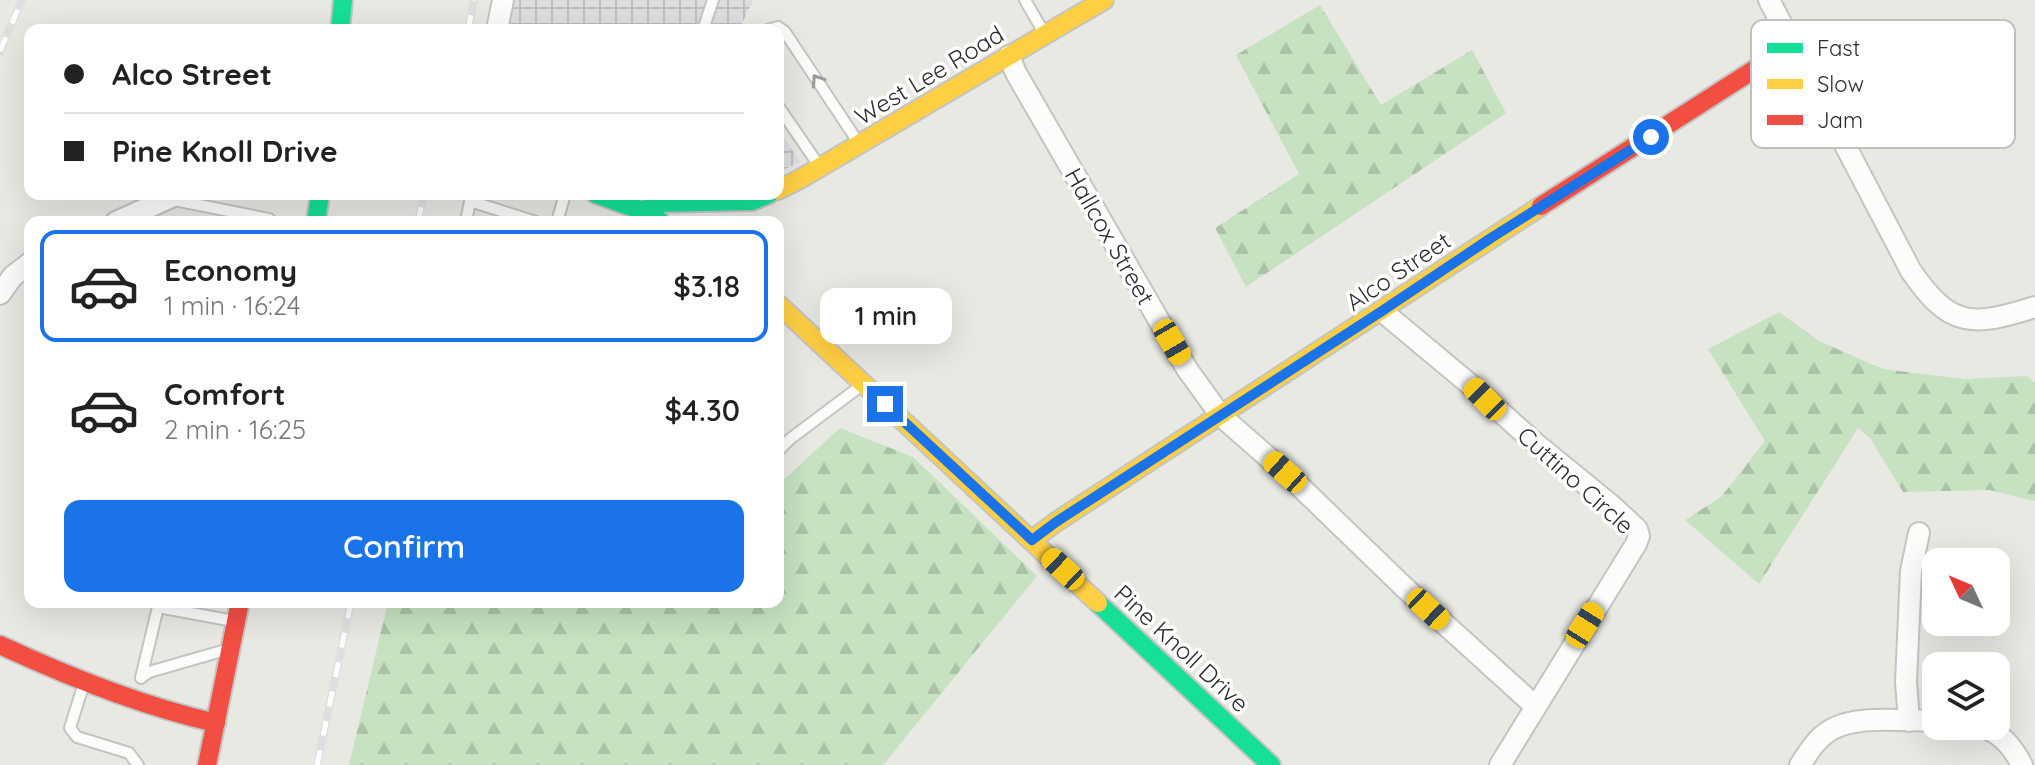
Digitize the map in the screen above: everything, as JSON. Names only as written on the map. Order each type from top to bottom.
[{"type":"street","points":[[341,24],[343,0]]},
{"type":"street","points":[[498,24],[503,0]]},
{"type":"street","name":"West Lee Road","points":[[784,187],[1104,0]]},
{"type":"street","points":[[1769,0],[1779,20]]},
{"type":"street","name":"Hallcox Street","points":[[1009,56],[1187,369],[1221,416],[1535,706]]},
{"type":"street","name":"Alco Street","points":[[1032,540],[1751,72]]},
{"type":"street","points":[[1846,148],[1911,271],[1927,294],[1943,308],[1957,316],[1977,320],[2002,317],[2035,307]]},
{"type":"street","points":[[129,216],[164,200]]},
{"type":"street","points":[[647,203],[718,200]]},
{"type":"street","points":[[0,294],[13,276],[24,268]]},
{"type":"street","name":"Pine Knoll Drive","points":[[784,310],[1271,765]]},
{"type":"street","name":"Cuttino Circle","points":[[1382,311],[1611,505],[1637,529],[1639,536],[1500,765]]},
{"type":"street","points":[[1909,721],[1906,682],[1911,571],[1919,533]]},
{"type":"street","points":[[207,765],[239,608]]},
{"type":"street","points":[[0,645],[84,682],[180,715],[216,723]]},
{"type":"street","points":[[1800,765],[1817,741],[1845,723],[1922,721]]},
{"type":"street","points":[[2005,740],[2022,765]]},
{"type":"lane","points":[[705,24],[713,0]]},
{"type":"lane","points":[[1025,0],[1044,35]]},
{"type":"lane","points":[[784,31],[860,144]]},
{"type":"lane","points":[[784,115],[820,167]]},
{"type":"lane","points":[[190,200],[256,216]]},
{"type":"lane","points":[[476,200],[520,216]]},
{"type":"lane","points":[[784,445],[863,384]]},
{"type":"lane","points":[[133,698],[141,678],[158,608]]},
{"type":"lane","points":[[164,608],[236,621]]},
{"type":"lane","points":[[141,678],[149,672],[231,648]]},
{"type":"lane","points":[[84,682],[70,728],[77,737],[129,753],[138,765]]},
{"type":"shaded area","points":[[507,0],[753,0],[742,24],[502,24]]},
{"type":"shaded area","points":[[784,137],[800,162],[784,169]]},
{"type":"green space","points":[[1320,5],[1381,105],[1472,50],[1506,113],[1246,287],[1215,228],[1299,174],[1236,55]]},
{"type":"green space","points":[[1779,312],[1819,341],[1883,369],[1963,379],[2027,376],[2035,383],[2035,501],[1989,490],[1903,492],[1870,438],[1858,428],[1759,584],[1685,520],[1721,497],[1765,441],[1708,349]]},
{"type":"green space","points":[[840,428],[913,457],[1037,576],[883,765],[349,765],[387,608],[784,608],[784,479]]},
{"type":"railway","points":[[0,51],[22,0]]},
{"type":"railway","points":[[469,24],[474,0]]},
{"type":"railway","points":[[419,216],[423,200]]},
{"type":"railway","points":[[317,765],[350,608]]},
{"type":"traffic: fast","points":[[341,24],[343,0]]},
{"type":"traffic: fast","points":[[317,216],[319,200]]},
{"type":"traffic: fast","points":[[613,200],[652,216]]},
{"type":"traffic: fast","points":[[643,211],[655,203],[754,200]]},
{"type":"traffic: fast","points":[[1098,603],[1271,765]]},
{"type":"traffic: slow","points":[[784,187],[1104,0]]},
{"type":"traffic: slow","points":[[1032,540],[1541,206]]},
{"type":"traffic: slow","points":[[784,310],[1098,603]]},
{"type":"traffic: jam","points":[[1541,206],[1751,72]]},
{"type":"traffic: jam","points":[[207,765],[239,608]]},
{"type":"traffic: jam","points":[[0,645],[106,690],[216,723]]},
{"type":"route","points":[[885,404],[1032,540],[1491,238],[1651,137]]}]
